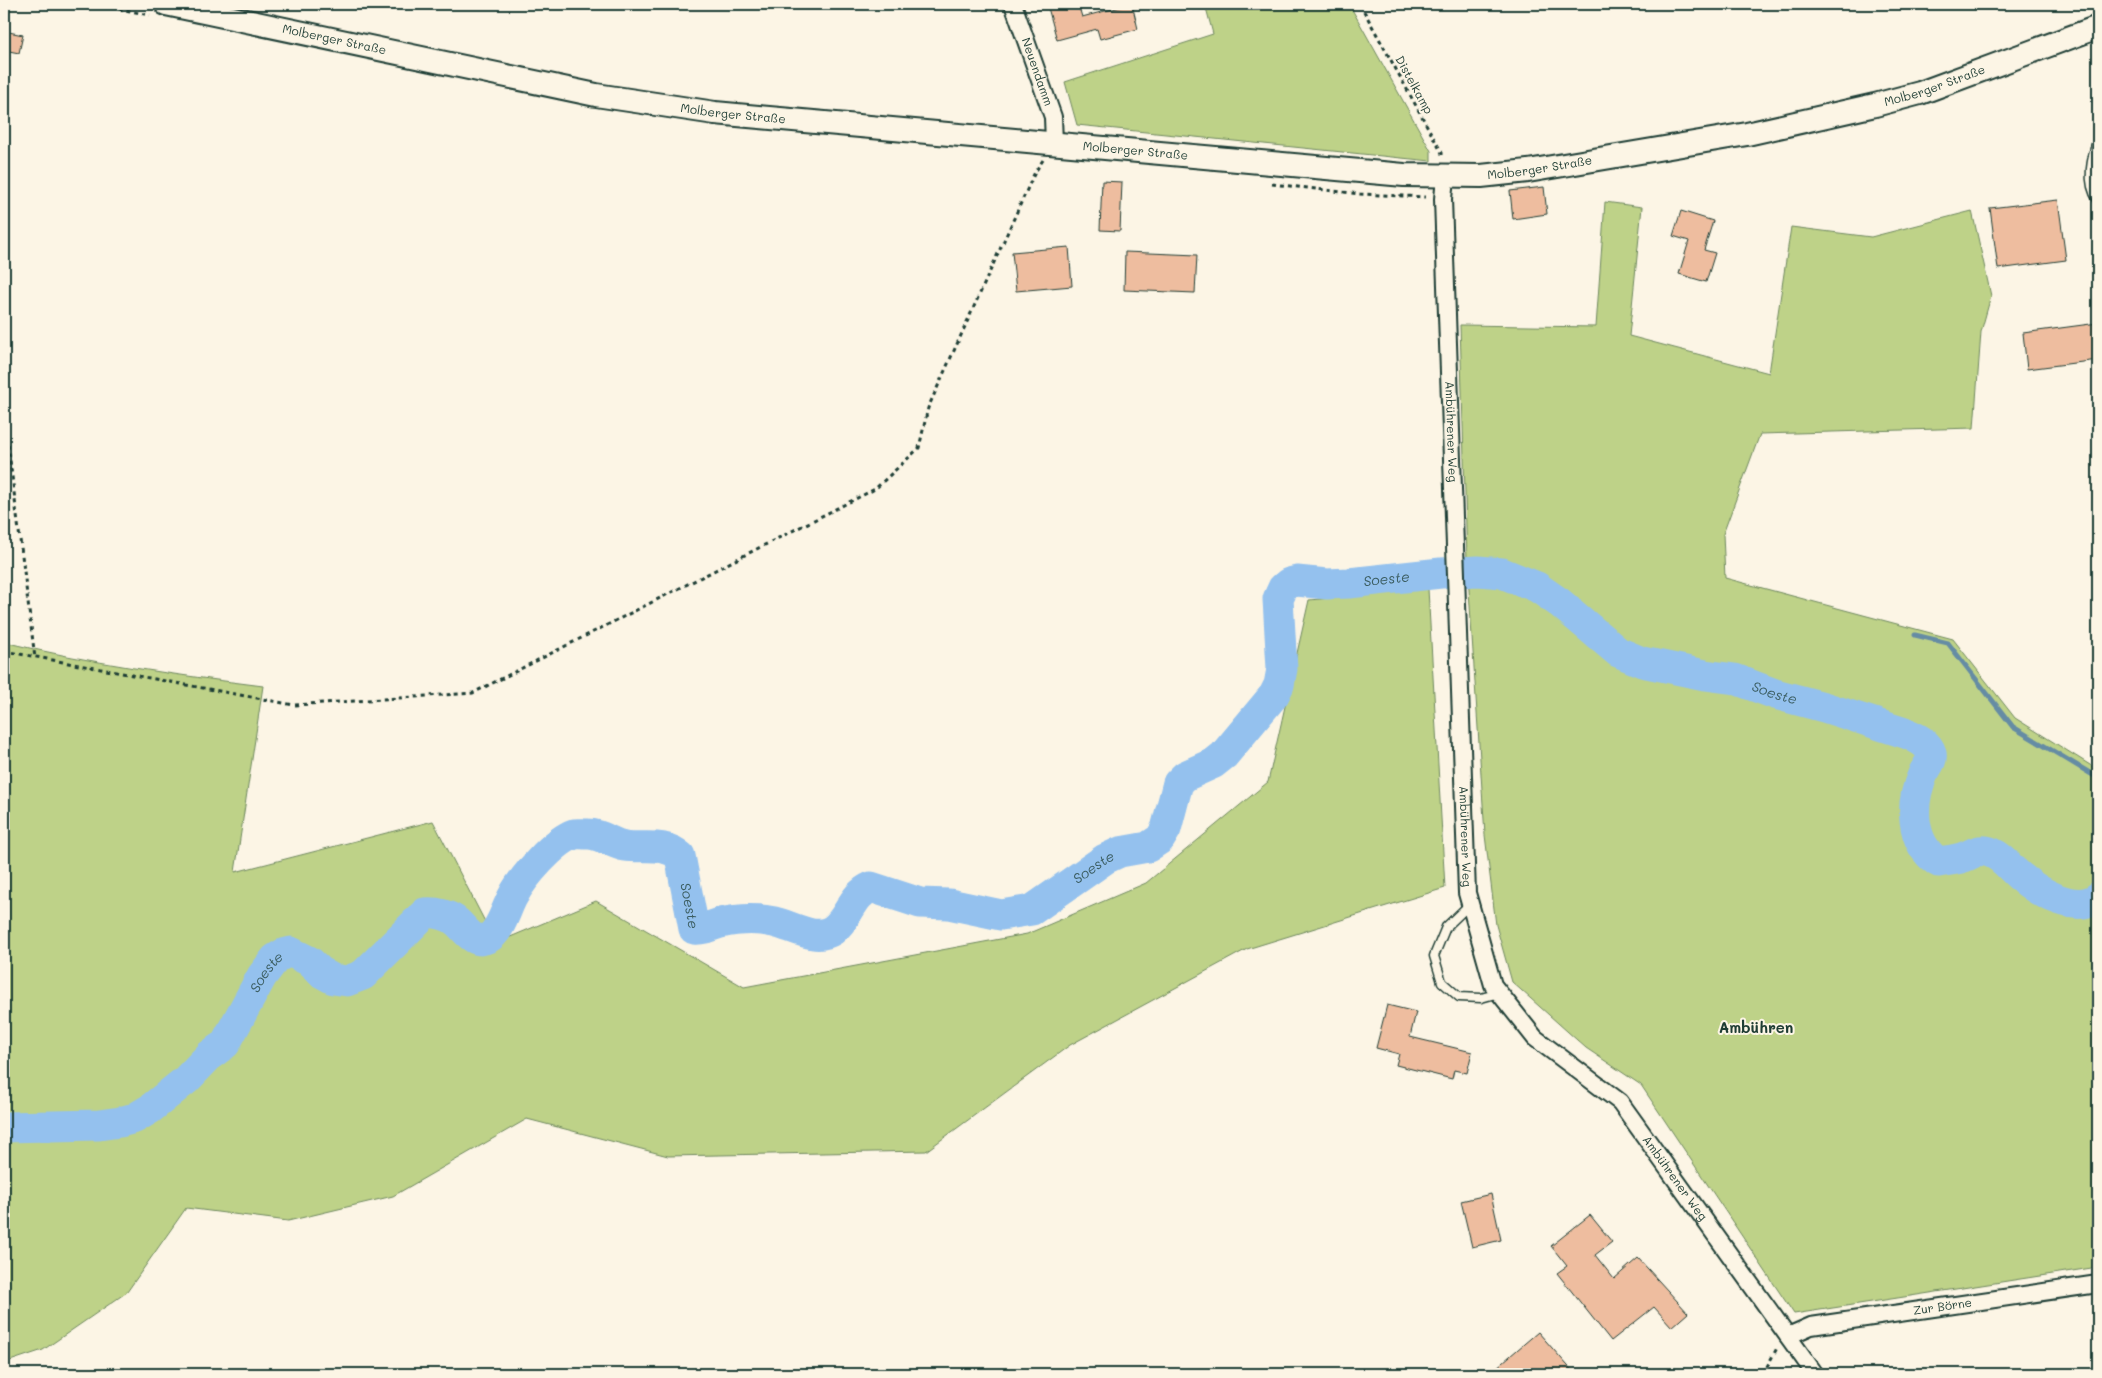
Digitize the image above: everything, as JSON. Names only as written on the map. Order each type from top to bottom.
[{"type":"main road","name":"Molberger Straße","points":[[166,4],[596,95],[715,113],[1404,175],[1445,177],[1481,176],[1528,171],[1747,134],[1866,107],[1920,93],[2098,27]]},
{"type":"street","name":"Neuendamm","points":[[1013,4],[1053,117],[1054,143]]},
{"type":"street","name":"Ambührener Weg","points":[[1445,177],[1444,209],[1467,893],[1493,985],[1535,1038],[1620,1102],[1814,1374]]},
{"type":"street","name":"Zur Börne","points":[[1788,1336],[1811,1326],[2098,1284]]},
{"type":"lane","points":[[2098,138],[2090,175],[2093,192],[2098,200]]},
{"type":"lane","points":[[1470,904],[1446,927],[1434,956],[1442,982],[1459,997],[1481,998],[1500,993]]},
{"type":"path","name":"Distelkamp","points":[[1360,4],[1442,153],[1445,177]]},
{"type":"path","points":[[4,651],[294,705],[473,693],[875,489],[918,448],[928,408],[1035,172],[1054,143]]},
{"type":"path","points":[[4,413],[35,658]]},
{"type":"path","points":[[1763,1374],[1779,1346],[1788,1336]]},
{"type":"green space","points":[[1205,4],[1349,4],[1431,151],[1431,161],[1077,125],[1065,82],[1213,34]]},
{"type":"green space","points":[[1605,202],[1642,207],[1629,336],[1769,373],[1791,227],[1871,237],[1972,211],[1991,296],[1981,332],[1974,428],[1760,434],[1723,534],[1725,578],[1953,639],[2015,718],[2098,770],[2098,1267],[1794,1314],[1641,1085],[1586,1048],[1512,982],[1496,925],[1485,835],[1467,560],[1460,325],[1596,327]]},
{"type":"green space","points":[[1428,589],[1445,888],[1247,949],[1070,1045],[926,1151],[668,1156],[527,1119],[393,1196],[288,1221],[186,1208],[127,1292],[43,1350],[4,1363],[4,642],[100,662],[263,686],[235,872],[433,821],[496,943],[596,901],[744,987],[1027,934],[1146,883],[1268,782],[1309,600]]},
{"type":"building","points":[[1047,4],[1078,4],[1082,17],[1132,4],[1138,29],[1100,39],[1097,29],[1057,40]]},
{"type":"building","points":[[4,31],[23,35],[19,53],[4,50]]},
{"type":"building","points":[[1102,181],[1122,182],[1120,231],[1100,230]]},
{"type":"building","points":[[1544,187],[1547,214],[1513,219],[1510,191]]},
{"type":"building","points":[[2058,200],[2066,260],[1998,269],[1990,208]]},
{"type":"building","points":[[1681,211],[1713,221],[1704,250],[1715,253],[1706,282],[1679,274],[1689,241],[1673,236]]},
{"type":"building","points":[[1069,247],[1072,286],[1016,291],[1012,252]]},
{"type":"building","points":[[1125,252],[1197,255],[1195,293],[1124,290]]},
{"type":"building","points":[[2098,323],[2098,360],[2027,369],[2023,333]]},
{"type":"building","points":[[1387,1005],[1416,1012],[1410,1037],[1472,1052],[1467,1073],[1454,1070],[1452,1079],[1396,1065],[1399,1054],[1376,1048]]},
{"type":"building","points":[[1491,1194],[1501,1240],[1472,1247],[1461,1201]]},
{"type":"building","points":[[1590,1215],[1612,1242],[1595,1255],[1614,1279],[1638,1258],[1688,1313],[1672,1327],[1654,1307],[1611,1341],[1557,1273],[1567,1266],[1551,1246]]},
{"type":"building","points":[[1538,1332],[1575,1374],[1489,1374]]},
{"type":"waterway","name":"Soeste","points":[[4,1127],[99,1125],[135,1118],[150,1109],[186,1080],[210,1055],[225,1044],[262,976],[275,959],[283,954],[291,952],[309,961],[322,973],[333,979],[347,981],[363,975],[425,913],[446,916],[457,922],[474,938],[479,940],[488,938],[493,935],[503,919],[513,896],[531,870],[557,844],[575,834],[596,835],[625,846],[661,847],[680,856],[694,929],[720,923],[754,920],[774,922],[811,934],[826,933],[838,925],[859,895],[871,887],[920,903],[949,904],[1001,915],[1032,910],[1105,859],[1120,852],[1148,847],[1160,839],[1166,829],[1178,783],[1185,776],[1214,763],[1224,755],[1274,695],[1279,685],[1282,669],[1278,599],[1283,588],[1289,583],[1297,581],[1327,584],[1441,573],[1478,571],[1502,573],[1537,587],[1560,603],[1618,652],[1642,662],[1735,679],[1775,694],[1824,707],[1908,734],[1918,739],[1930,749],[1931,756],[1916,797],[1915,821],[1922,844],[1938,862],[1961,858],[1979,851],[1986,851],[1997,855],[2030,884],[2059,900],[2080,903],[2089,902],[2098,897]]},
{"type":"waterway","points":[[1915,635],[1948,643],[2013,727],[2098,778]]},
{"type":"district","name":"Ambühren","points":[[1756,1028]]}]
